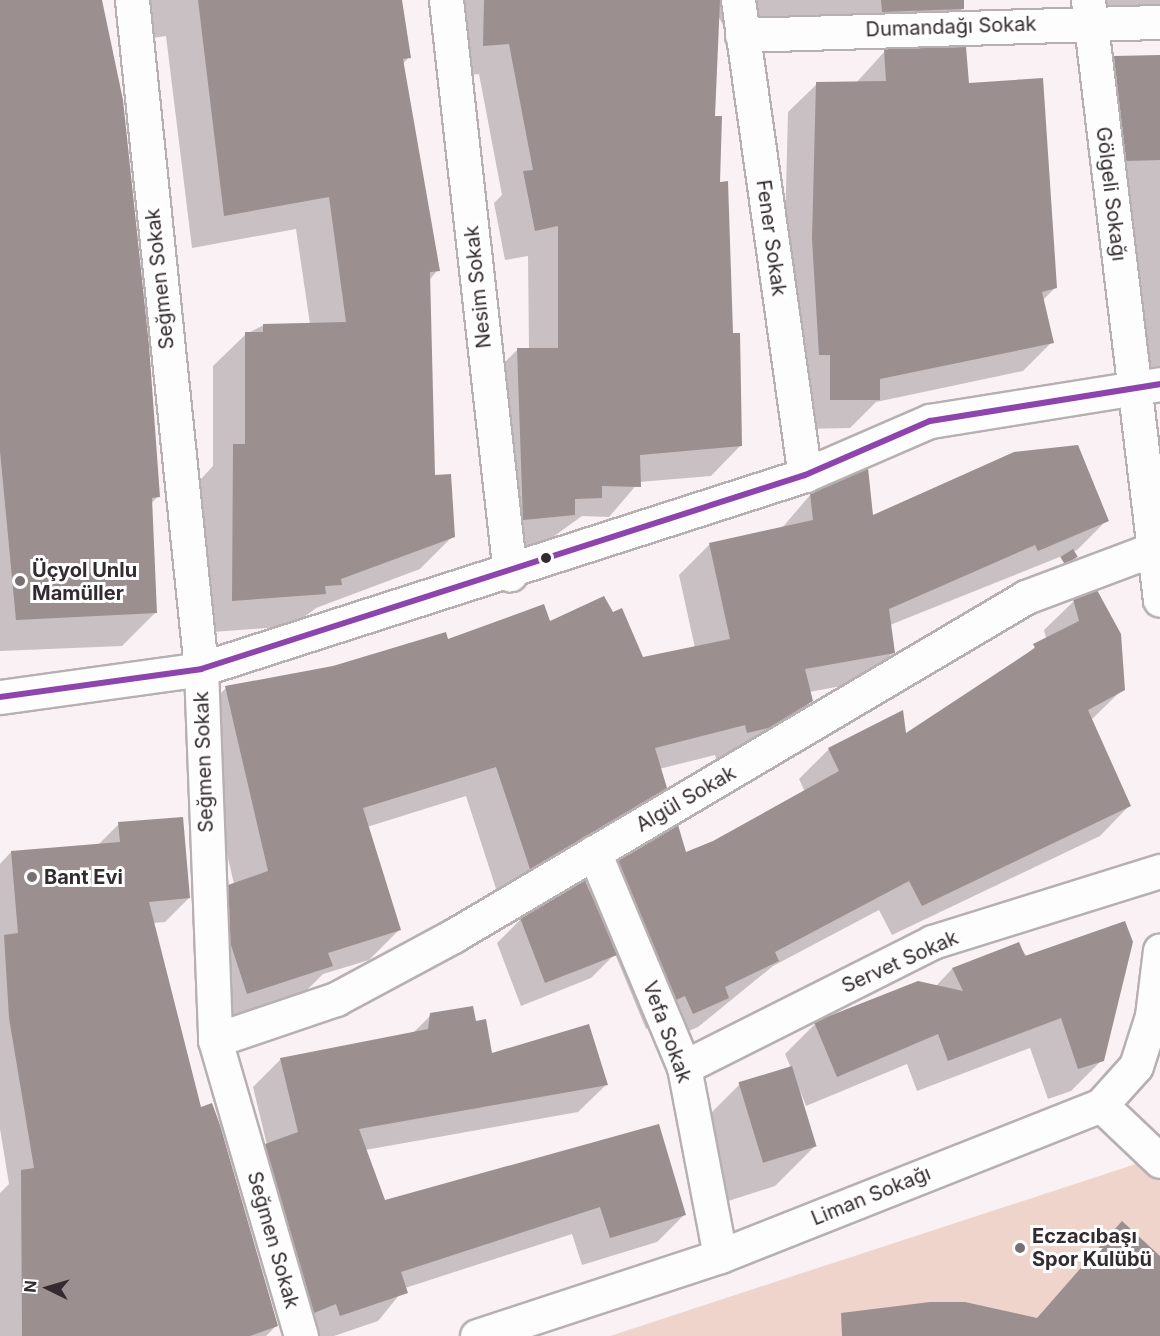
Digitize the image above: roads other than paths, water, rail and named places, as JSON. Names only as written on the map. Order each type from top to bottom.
[{"type":"street","name":"Seğmen Sokak","points":[[132,0],[201,669],[215,1040],[301,1336]]},
{"type":"street","name":"Nesim Sokak","points":[[446,0],[510,574]]},
{"type":"street","name":"Fener Sokak","points":[[738,0],[805,475]]},
{"type":"street","name":"Dumandağı Sokak","points":[[742,35],[1089,11],[1160,22]]},
{"type":"street","name":"Gölgeli Sokağı","points":[[1089,11],[1148,386]]},
{"type":"street","points":[[0,698],[201,669],[510,574],[805,475],[930,421],[1148,386],[1154,549],[1160,600]]},
{"type":"street","name":"Algül Sokak","points":[[215,1040],[336,999],[594,852],[1026,597],[1154,549]]},
{"type":"street","name":"Vefa Sokak","points":[[594,852],[684,1067],[720,1256]]},
{"type":"street","name":"Servet Sokak","points":[[684,1067],[932,942],[1160,872]]},
{"type":"street","name":"Liman Sokağı","points":[[477,1336],[720,1256],[1101,1105],[1136,1066],[1152,1016],[1160,950]]},
{"type":"street","points":[[1101,1105],[1160,1161]]},
{"type":"place","name":"Üçyol Unlu Mamüller","points":[[20,581]]},
{"type":"place","name":"Bant Evi","points":[[32,877]]},
{"type":"place","name":"Eczacıbaşı Spor Kulübü","points":[[1020,1248]]}]
